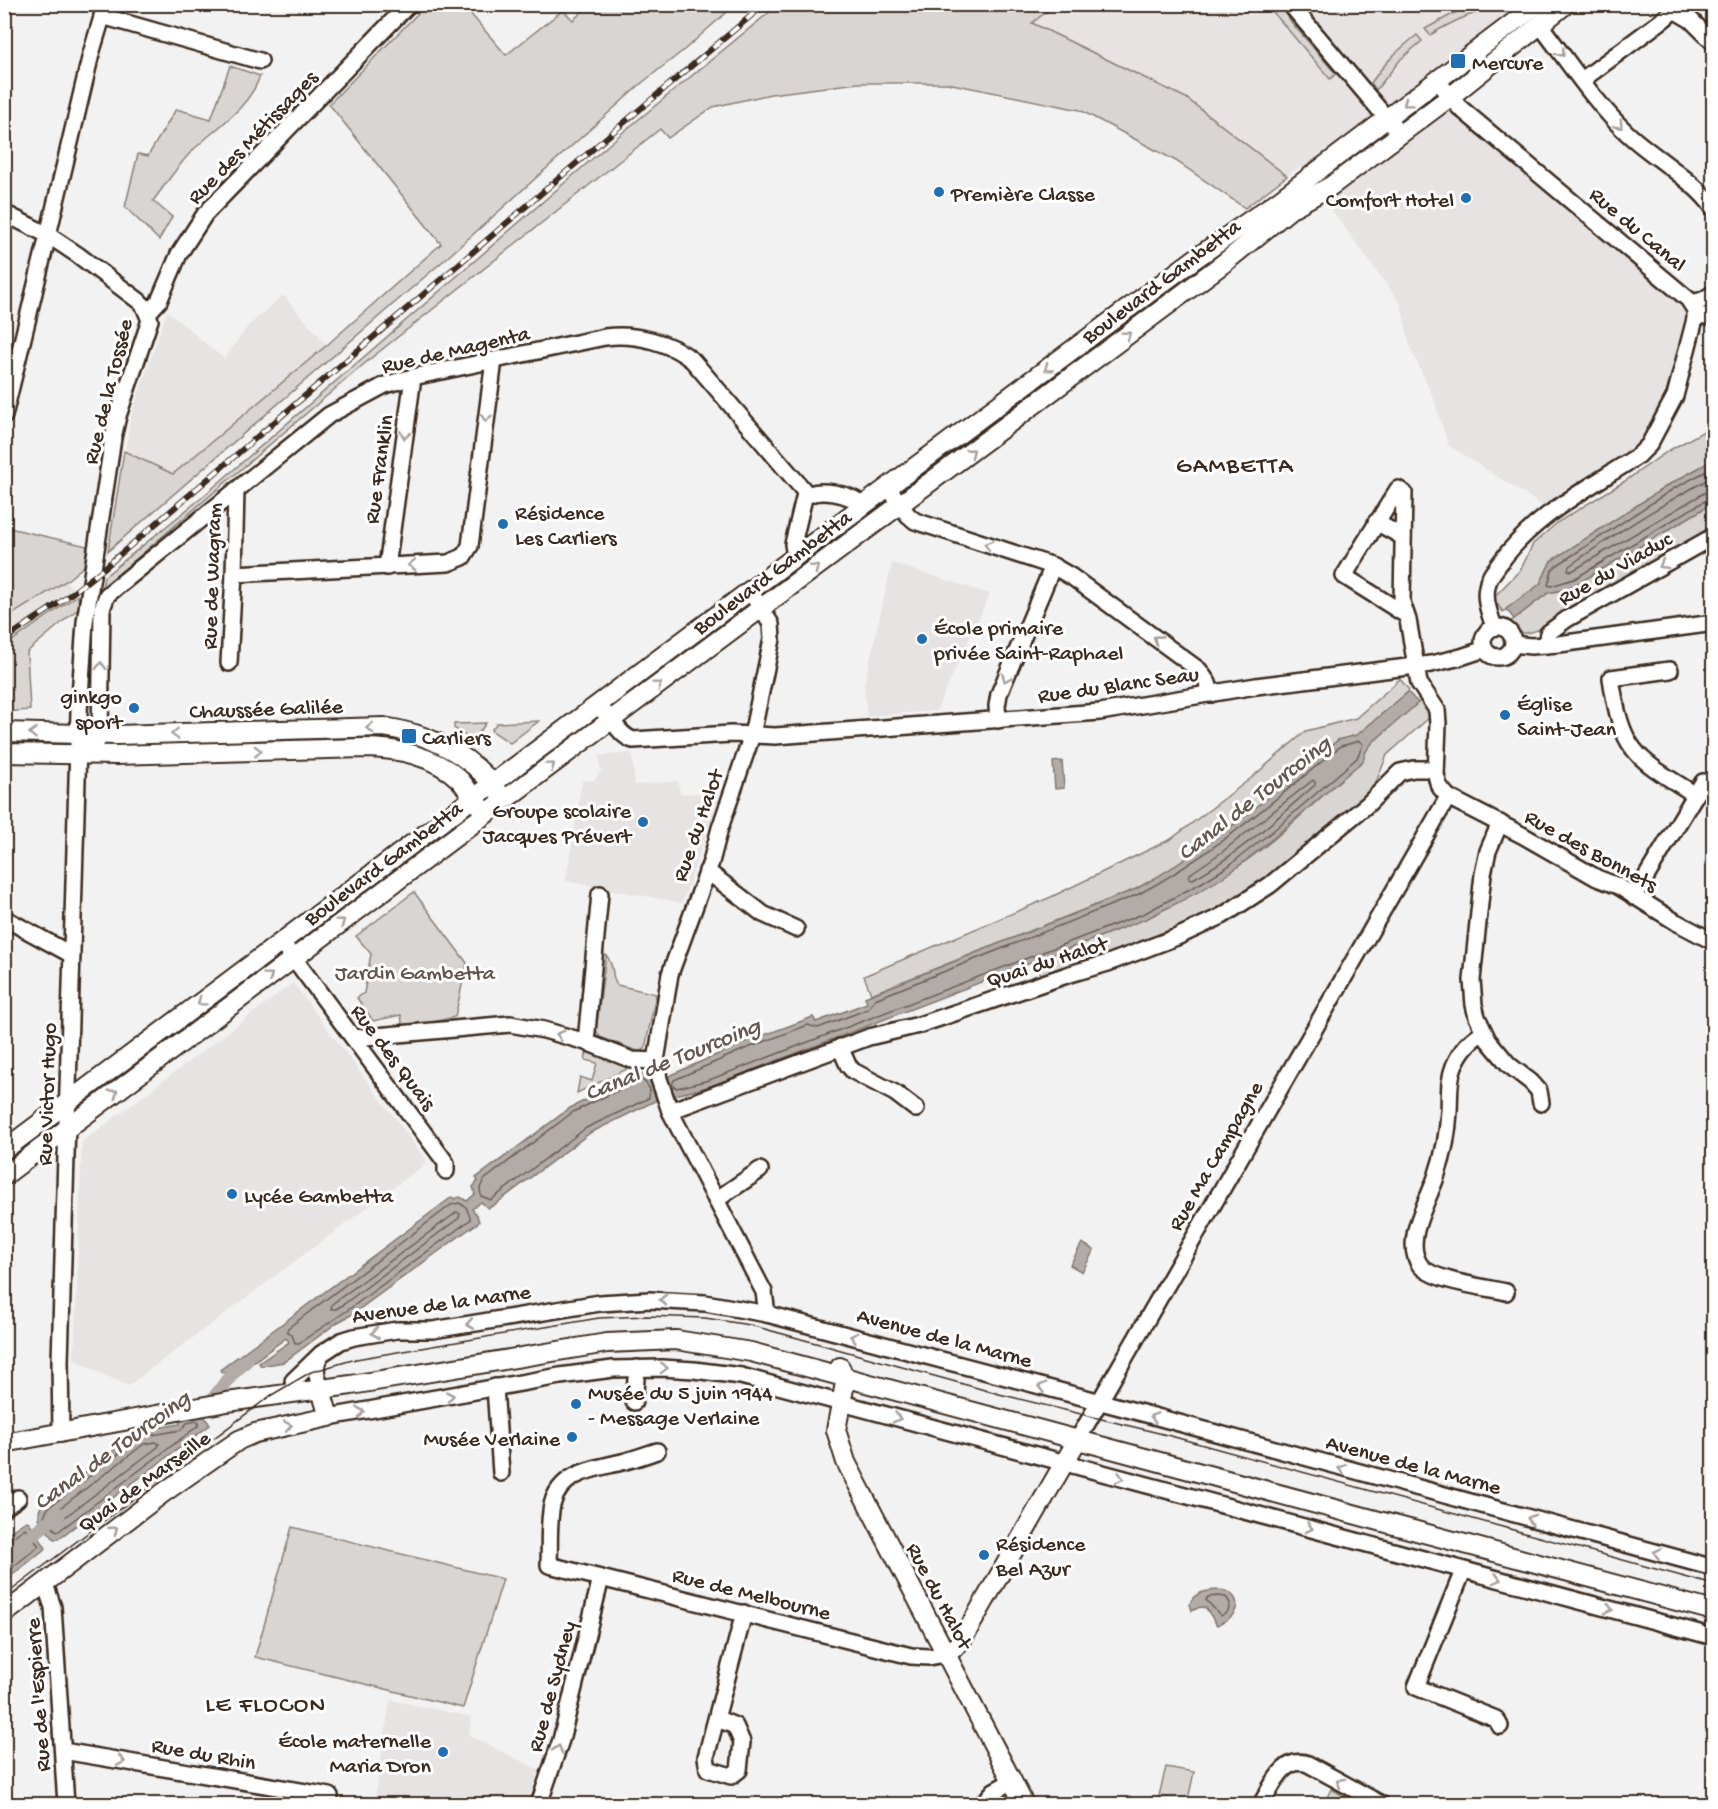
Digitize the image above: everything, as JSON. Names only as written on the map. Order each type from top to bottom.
[{"type":"main road","name":"Boulevard Gambetta","points":[[6,1144],[67,1103],[473,797],[1538,4]]},
{"type":"main road","name":"Boulevard Gambetta","points":[[4,1176],[1224,263],[1289,210],[1325,189],[1450,97],[1566,4]]},
{"type":"main road","name":"Chaussée Galilée","points":[[4,732],[100,736],[384,727],[411,732],[444,745],[476,766],[492,783],[504,801]]},
{"type":"main road","name":"Chaussée Galilée","points":[[4,753],[79,756],[364,748],[397,750],[418,756],[458,779],[485,815]]},
{"type":"main road","points":[[4,1433],[61,1428],[187,1410],[319,1384],[587,1346],[654,1340],[685,1341],[840,1370],[1570,1566],[1713,1599]]},
{"type":"main road","name":"Rue du Halot","points":[[840,1370],[840,1403],[836,1430],[843,1453],[1024,1804]]},
{"type":"main road","points":[[4,1443],[204,1395],[293,1381],[319,1384]]},
{"type":"main road","points":[[319,1384],[329,1417]]},
{"type":"main road","name":"Quai de Marseille","points":[[4,1614],[162,1493],[248,1435],[329,1417]]},
{"type":"main road","name":"Rue Ma Campagne","points":[[945,1654],[962,1640],[1081,1433]]},
{"type":"main road","points":[[1570,1566],[1713,1611]]},
{"type":"street","name":"Rue des Métissages","points":[[148,314],[161,298],[179,254],[205,214],[409,4]]},
{"type":"street","points":[[1290,4],[1400,134]]},
{"type":"street","points":[[1582,80],[1665,20],[1673,7],[1691,20],[1713,43]]},
{"type":"street","points":[[4,416],[91,54],[104,10],[260,61]]},
{"type":"street","points":[[1540,25],[1625,132],[1696,190],[1713,208]]},
{"type":"street","name":"Rue du Canal","points":[[1437,80],[1450,97],[1474,119],[1694,309]]},
{"type":"street","name":"Rue de la Tossée","points":[[4,213],[48,235],[78,255],[139,301],[150,320],[118,416],[113,438],[85,622],[79,756]]},
{"type":"street","points":[[1494,627],[1486,601],[1486,588],[1491,576],[1506,554],[1544,516],[1639,456],[1649,445],[1676,396],[1694,309],[1713,293]]},
{"type":"street","points":[[1694,309],[1713,317]]},
{"type":"street","name":"Rue de Magenta","points":[[100,736],[102,609],[105,598],[334,412],[385,385],[413,377],[617,336],[643,339],[679,352],[697,365],[807,494]]},
{"type":"street","points":[[234,574],[453,563],[467,552],[470,546],[494,360]]},
{"type":"street","name":"Rue Franklin","points":[[387,567],[413,377]]},
{"type":"street","points":[[888,487],[915,521],[1053,566],[1089,589],[1199,670],[1208,683],[1211,694]]},
{"type":"street","points":[[1406,615],[1344,576],[1398,489],[1404,494],[1402,602],[1408,620],[1419,683],[1437,710],[1436,768],[1439,786],[1448,796]]},
{"type":"street","name":"Rue de Wagram","points":[[229,663],[236,490]]},
{"type":"street","points":[[795,557],[793,544],[804,498],[807,494],[817,491],[853,498],[863,506]]},
{"type":"street","points":[[1376,522],[1403,537]]},
{"type":"street","name":"Rue du Viaduc","points":[[1545,645],[1548,633],[1567,619],[1713,536]]},
{"type":"street","points":[[998,720],[999,694],[1053,566]]},
{"type":"street","name":"Rue du Halot","points":[[670,1111],[659,1079],[656,1061],[673,963],[707,871],[752,735],[773,634],[771,624],[750,591]]},
{"type":"street","points":[[1513,644],[1545,645],[1713,623]]},
{"type":"street","points":[[1494,627],[1506,629],[1512,636],[1513,644],[1510,651],[1501,656],[1490,654],[1485,649],[1484,636],[1494,627]]},
{"type":"street","name":"Rue du Blanc Seau","points":[[595,706],[606,712],[625,736],[633,740],[730,734],[775,736],[1100,712],[1448,661],[1485,649]]},
{"type":"street","points":[[1670,670],[1611,678],[1617,716],[1624,735],[1640,758],[1696,795]]},
{"type":"street","points":[[79,756],[95,745],[100,736]]},
{"type":"street","name":"Rue Victor Hugo","points":[[61,1428],[60,1361],[79,756]]},
{"type":"street","name":"Quai du Halot","points":[[670,1111],[878,1034],[919,1025],[1108,963],[1151,948],[1209,923],[1252,898],[1293,867],[1368,804],[1395,776],[1406,770],[1436,768]]},
{"type":"street","points":[[1634,897],[1703,782],[1713,788]]},
{"type":"street","name":"Rue des Bonnets","points":[[1448,796],[1598,878],[1618,886],[1713,942]]},
{"type":"street","name":"Rue Ma Campagne","points":[[1081,1433],[1448,796]]},
{"type":"street","points":[[1500,823],[1488,851],[1483,874],[1472,980],[1474,1005],[1483,1032],[1502,1058],[1539,1091],[1541,1103]]},
{"type":"street","points":[[707,871],[763,914],[796,929]]},
{"type":"street","points":[[586,1042],[600,894]]},
{"type":"street","points":[[4,918],[72,955]]},
{"type":"street","name":"Rue des Quais","points":[[281,941],[441,1156],[446,1163],[446,1171]]},
{"type":"street","points":[[354,1038],[510,1024],[544,1030],[586,1042],[632,1060],[656,1061]]},
{"type":"street","points":[[1483,1032],[1465,1046],[1450,1080],[1449,1112],[1442,1157],[1419,1219],[1414,1246],[1416,1256],[1427,1271],[1438,1276],[1506,1292]]},
{"type":"street","points":[[840,1047],[848,1065],[854,1071],[894,1093],[916,1109]]},
{"type":"street","points":[[670,1111],[764,1292],[767,1314]]},
{"type":"street","points":[[716,1200],[760,1170]]},
{"type":"street","name":"Avenue de la Marne","points":[[293,1381],[321,1354],[341,1341],[354,1337],[397,1330],[433,1330],[581,1305],[620,1301],[686,1301],[724,1306],[767,1314],[1713,1568]]},
{"type":"street","points":[[319,1384],[315,1366],[321,1354]]},
{"type":"street","points":[[634,1402],[637,1368]]},
{"type":"street","points":[[329,1417],[590,1372],[637,1368],[694,1370],[741,1376],[1713,1637]]},
{"type":"street","points":[[495,1388],[501,1473]]},
{"type":"street","name":"Rue de Melbourne","points":[[657,1451],[635,1459],[585,1471],[564,1483],[554,1497],[551,1507],[549,1565],[911,1656],[929,1658],[945,1654]]},
{"type":"street","points":[[4,1508],[18,1498]]},
{"type":"street","points":[[1463,1570],[1416,1688],[1496,1719],[1500,1726]]},
{"type":"street","name":"Rue de Sydney","points":[[539,1804],[561,1740],[601,1578]]},
{"type":"street","name":"Rue de l'Espierre","points":[[45,1584],[53,1607],[66,1804]]},
{"type":"street","points":[[718,1719],[744,1613]]},
{"type":"street","name":"Rue du Rhin","points":[[63,1751],[330,1796],[329,1804]]},
{"type":"street","points":[[1261,1804],[1282,1771],[1291,1763],[1298,1762],[1308,1764],[1381,1804]]},
{"type":"street","points":[[983,1804],[994,1791],[1012,1781]]},
{"type":"shaded area","points":[[1014,5],[1531,5],[1429,81],[1438,94],[1676,294],[1686,305],[1689,319],[1673,394],[1644,440],[1543,506],[1448,445],[1433,397],[1410,347],[1401,304],[1300,167],[1287,176],[1186,98],[1032,23]]},
{"type":"shaded area","points":[[283,295],[327,345],[173,474],[125,451],[131,416],[167,311],[224,359],[248,326]]},
{"type":"shaded area","name":"École primaire privée Saint-Raphael","points":[[892,563],[990,594],[936,711],[867,716],[864,686]]},
{"type":"shaded area","points":[[66,581],[78,595],[5,646],[5,619]]},
{"type":"shaded area","name":"Groupe scolaire Jacques Prévert","points":[[632,753],[635,785],[678,781],[680,794],[696,793],[718,800],[682,903],[566,881],[582,781],[594,780],[598,773],[601,773],[599,756]]},
{"type":"shaded area","name":"Lycée Gambetta","points":[[293,983],[428,1162],[128,1386],[74,1360],[82,1142]]},
{"type":"shaded area","name":"École maternelle Maria Dron","points":[[390,1700],[472,1717],[469,1735],[539,1770],[527,1804],[374,1804]]},
{"type":"green space","points":[[1471,4],[1506,5],[1466,16],[1430,35],[1425,29]]},
{"type":"green space","points":[[426,5],[463,5],[506,55],[563,10],[573,20],[590,5],[721,5],[727,12],[643,82],[450,255],[108,551],[124,451],[173,474],[327,345],[441,244],[329,104]]},
{"type":"green space","points":[[778,5],[1055,5],[1032,23],[1186,98],[1287,176],[1245,208],[1176,161],[1080,110],[947,83],[858,83],[771,94],[713,107],[668,138],[660,129],[370,359],[102,588],[104,577],[200,499],[622,133]]},
{"type":"green space","points":[[1267,5],[1281,5],[1292,23],[1336,74],[1330,79]]},
{"type":"green space","points":[[1417,35],[1422,41],[1401,59],[1376,90],[1371,83],[1376,76],[1392,57]]},
{"type":"green space","points":[[230,66],[260,76],[248,99],[191,152],[153,201],[172,217],[159,240],[125,207],[138,154],[148,156],[176,109],[211,119]]},
{"type":"green space","points":[[1713,426],[1713,460],[1670,484],[1551,561],[1540,584],[1503,612],[1493,598],[1521,569],[1533,544],[1558,522],[1625,481],[1668,451]]},
{"type":"green space","points":[[1713,503],[1713,533],[1543,628],[1521,633],[1510,622],[1548,593],[1567,589],[1577,584]]},
{"type":"green space","points":[[5,527],[87,546],[84,566],[66,581],[5,619]]},
{"type":"green space","points":[[78,595],[79,608],[27,652],[30,710],[5,712],[5,646]]},
{"type":"green space","points":[[1400,679],[1409,690],[1408,692],[1357,735],[1338,740],[1215,838],[1163,873],[1136,889],[871,994],[864,976],[1051,897],[1171,839],[1250,779],[1306,731],[1356,718]]},
{"type":"green space","points":[[1420,701],[1428,710],[1429,718],[1387,755],[1369,800],[1290,865],[1203,922],[1043,982],[1036,961],[1159,912],[1206,887],[1246,861],[1362,761],[1372,743]]},
{"type":"green space","points":[[539,721],[510,743],[491,730],[497,723]]},
{"type":"green space","points":[[486,723],[473,741],[454,728],[454,724]]},
{"type":"green space","name":"Jardin Gambetta","points":[[414,892],[467,963],[455,1017],[403,1029],[401,1015],[373,1021],[357,998],[364,993],[371,954],[356,936]]},
{"type":"green space","points":[[606,955],[611,963],[617,985],[656,994],[645,1049],[640,1052],[600,1037],[596,1030]]},
{"type":"green space","points":[[587,1050],[629,1065],[627,1069],[577,1093],[580,1077],[592,1081],[597,1063],[585,1060]]},
{"type":"green space","points":[[292,1527],[503,1579],[463,1708],[255,1657]]},
{"type":"green space","points":[[1166,1767],[1194,1772],[1187,1804],[1157,1804]]},
{"type":"green space","points":[[1331,1789],[1359,1804],[1324,1804]]},
{"type":"water","points":[[1713,460],[1713,503],[1577,584],[1567,589],[1548,593],[1514,619],[1506,609],[1540,584],[1551,561],[1670,484]]},
{"type":"water","points":[[1408,692],[1418,703],[1372,743],[1363,761],[1249,858],[1201,890],[1148,918],[711,1086],[672,1096],[665,1090],[656,1093],[657,1100],[590,1133],[494,1205],[488,1208],[481,1202],[472,1209],[479,1222],[284,1362],[261,1366],[259,1363],[289,1342],[286,1338],[245,1368],[222,1373],[220,1370],[452,1197],[454,1199],[460,1197],[467,1201],[475,1194],[473,1187],[478,1181],[476,1178],[570,1108],[639,1073],[647,1075],[652,1081],[665,1079],[743,1043],[813,1017],[816,1022],[867,1003],[865,997],[1136,889],[1215,838],[1338,740],[1357,735]]},
{"type":"water","points":[[1062,761],[1064,788],[1055,789],[1053,762]]},
{"type":"water","points":[[1082,1243],[1094,1250],[1082,1272],[1070,1265]]},
{"type":"water","points":[[207,1413],[204,1416],[210,1425],[58,1539],[54,1539],[42,1523],[39,1515],[41,1506],[139,1431],[180,1424],[179,1418]]},
{"type":"water","points":[[26,1521],[29,1522],[46,1548],[5,1581],[5,1535]]},
{"type":"water","points":[[1218,1590],[1231,1594],[1237,1604],[1231,1617],[1217,1625],[1206,1608],[1200,1607],[1192,1611],[1190,1604],[1197,1595]]},
{"type":"waterway","name":"Canal de Tourcoing","points":[[206,1409],[232,1374],[247,1360]]},
{"type":"waterway","name":"Canal de Tourcoing","points":[[4,1556],[59,1514]]},
{"type":"tram line","points":[[4,1596],[270,1396],[311,1372],[356,1359],[599,1318],[646,1316],[705,1318],[750,1325],[999,1394],[1167,1435],[1714,1585]]},
{"type":"railway","points":[[4,640],[62,601],[103,569],[765,4]]},
{"type":"place","name":"Mercure","points":[[1458,61]]},
{"type":"place","name":"Première Classe","points":[[939,192]]},
{"type":"place","name":"Comfort Hotel","points":[[1466,198]]},
{"type":"place","name":"Résidence Les Carliers","points":[[503,524]]},
{"type":"place","name":"École primaire privée Saint-Raphael","points":[[922,639]]},
{"type":"place","name":"ginkgo sport","points":[[134,708]]},
{"type":"place","name":"Église Saint-Jean","points":[[1505,715]]},
{"type":"place","name":"Carliers","points":[[409,736]]},
{"type":"place","name":"Groupe scolaire Jacques Prévert","points":[[643,822]]},
{"type":"place","name":"Lycée Gambetta","points":[[232,1194]]},
{"type":"place","name":"Musée du 5 juin 1944 - Message Verlaine","points":[[576,1404]]},
{"type":"place","name":"Musée Verlaine","points":[[572,1437]]},
{"type":"place","name":"Résidence Bel Azur","points":[[984,1555]]},
{"type":"place","name":"École maternelle Maria Dron","points":[[443,1752]]},
{"type":"district","name":"GAMBETTA","points":[[1235,464]]},
{"type":"district","name":"LE FLOCON","points":[[266,1703]]}]
